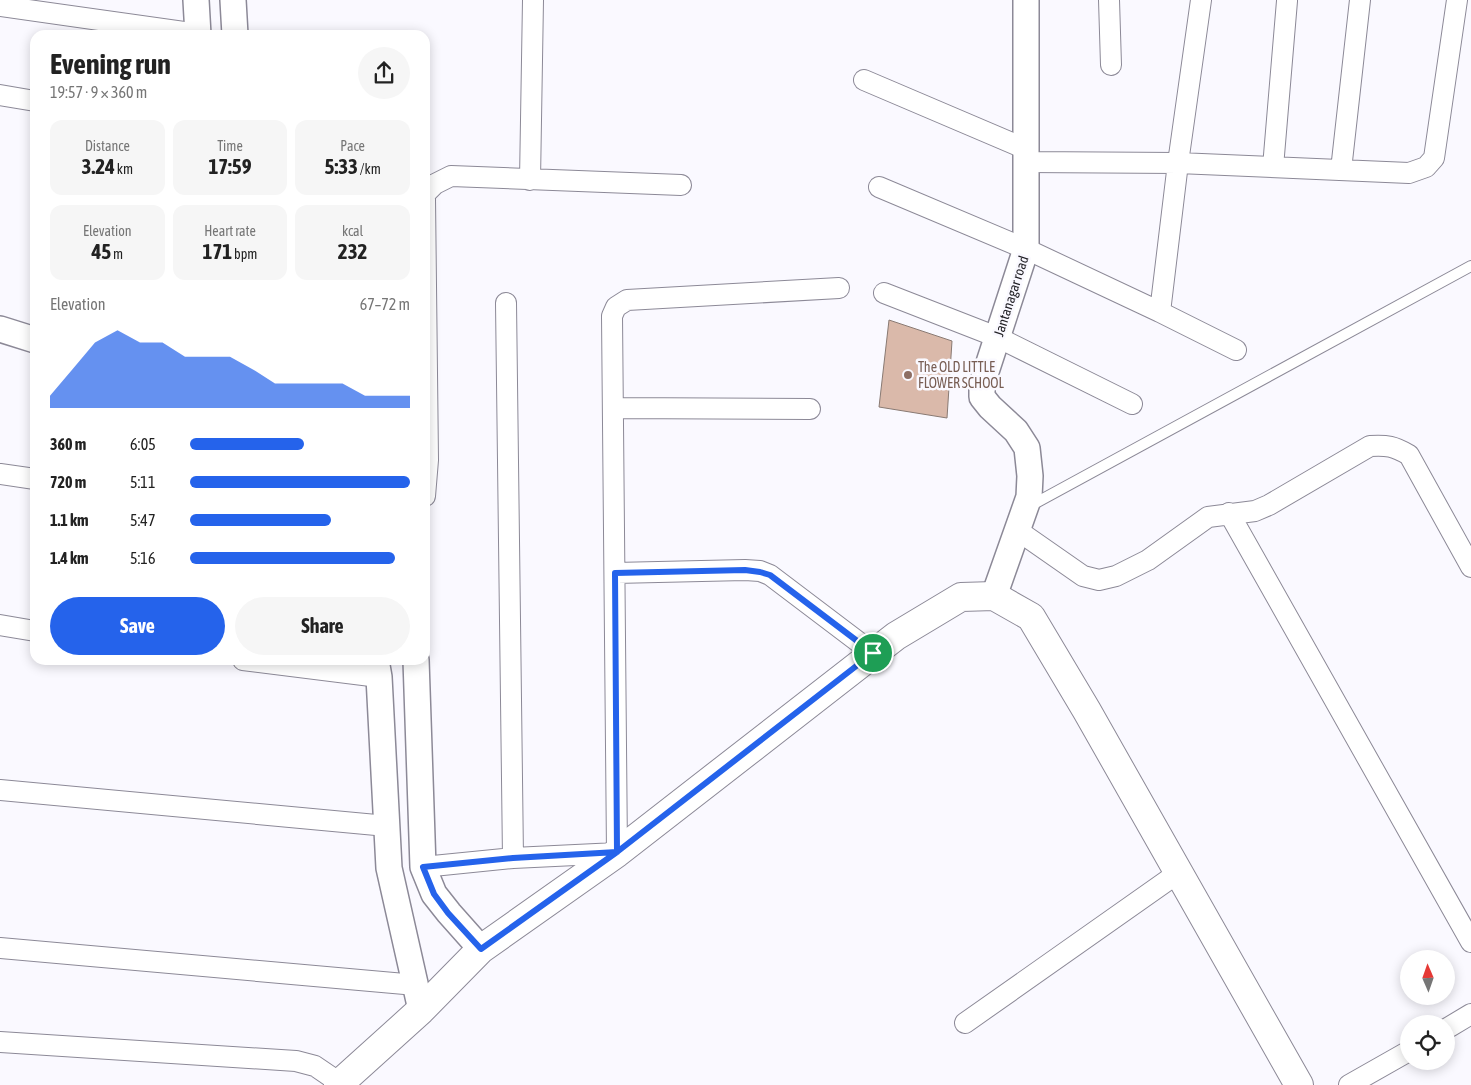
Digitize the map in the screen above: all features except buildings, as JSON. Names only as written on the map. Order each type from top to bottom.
[{"type":"main road","points":[[338,1084],[419,998],[481,949],[617,852],[873,653],[896,636],[960,597],[994,596],[1031,618],[1087,711],[1299,1085]]},
{"type":"street","points":[[196,0],[198,30]]},
{"type":"street","points":[[234,0],[235,30]]},
{"type":"street","points":[[530,180],[533,0]]},
{"type":"street","name":"Jantanagar road","points":[[994,596],[1029,498],[1030,476],[1027,448],[1016,431],[982,397],[982,384],[1026,249],[1026,0]]},
{"type":"street","points":[[1109,0],[1111,65]]},
{"type":"street","points":[[1160,312],[1178,163],[1201,0]]},
{"type":"street","points":[[1273,167],[1287,0]]},
{"type":"street","points":[[1341,170],[1360,0]]},
{"type":"street","points":[[864,80],[1026,156],[1409,173],[1426,167],[1434,158],[1457,0]]},
{"type":"street","points":[[0,6],[170,30]]},
{"type":"street","points":[[0,95],[30,100]]},
{"type":"street","points":[[430,189],[435,184],[451,176],[681,185]]},
{"type":"street","points":[[879,187],[1026,249],[1236,350]]},
{"type":"street","points":[[423,867],[513,858],[617,852],[612,316],[616,307],[627,300],[839,288]]},
{"type":"street","points":[[884,293],[997,337],[1132,404]]},
{"type":"street","points":[[506,303],[513,858]]},
{"type":"street","points":[[0,329],[30,338]]},
{"type":"street","points":[[614,408],[810,409]]},
{"type":"street","points":[[1021,520],[1083,576],[1099,580],[1116,576],[1148,560],[1208,517],[1254,511],[1269,505],[1370,446],[1383,445],[1395,447],[1409,455],[1471,567]]},
{"type":"street","points":[[0,474],[30,478]]},
{"type":"street","points":[[1229,513],[1471,942]]},
{"type":"street","points":[[615,573],[745,570],[770,575],[873,653]]},
{"type":"street","points":[[0,625],[30,630]]},
{"type":"street","points":[[0,948],[419,998],[390,868],[378,668],[327,665]]},
{"type":"street","points":[[416,665],[423,867],[434,894],[448,913],[481,949]]},
{"type":"street","points":[[0,790],[387,826]]},
{"type":"street","points":[[965,1023],[1178,872]]},
{"type":"street","points":[[1455,1024],[1471,1014]]},
{"type":"street","points":[[0,1042],[296,1061],[315,1066],[338,1084]]},
{"type":"street","points":[[1350,1085],[1400,1055]]},
{"type":"lane","points":[[1021,520],[1471,266]]},
{"type":"place","name":"The OLD LITTLE FLOWER SCHOOL","points":[[908,375]]},
{"type":"route","points":[[873,653],[617,852],[481,949],[448,913],[434,894],[423,867],[513,858],[617,852],[615,573],[745,570],[770,575],[873,653]]}]
